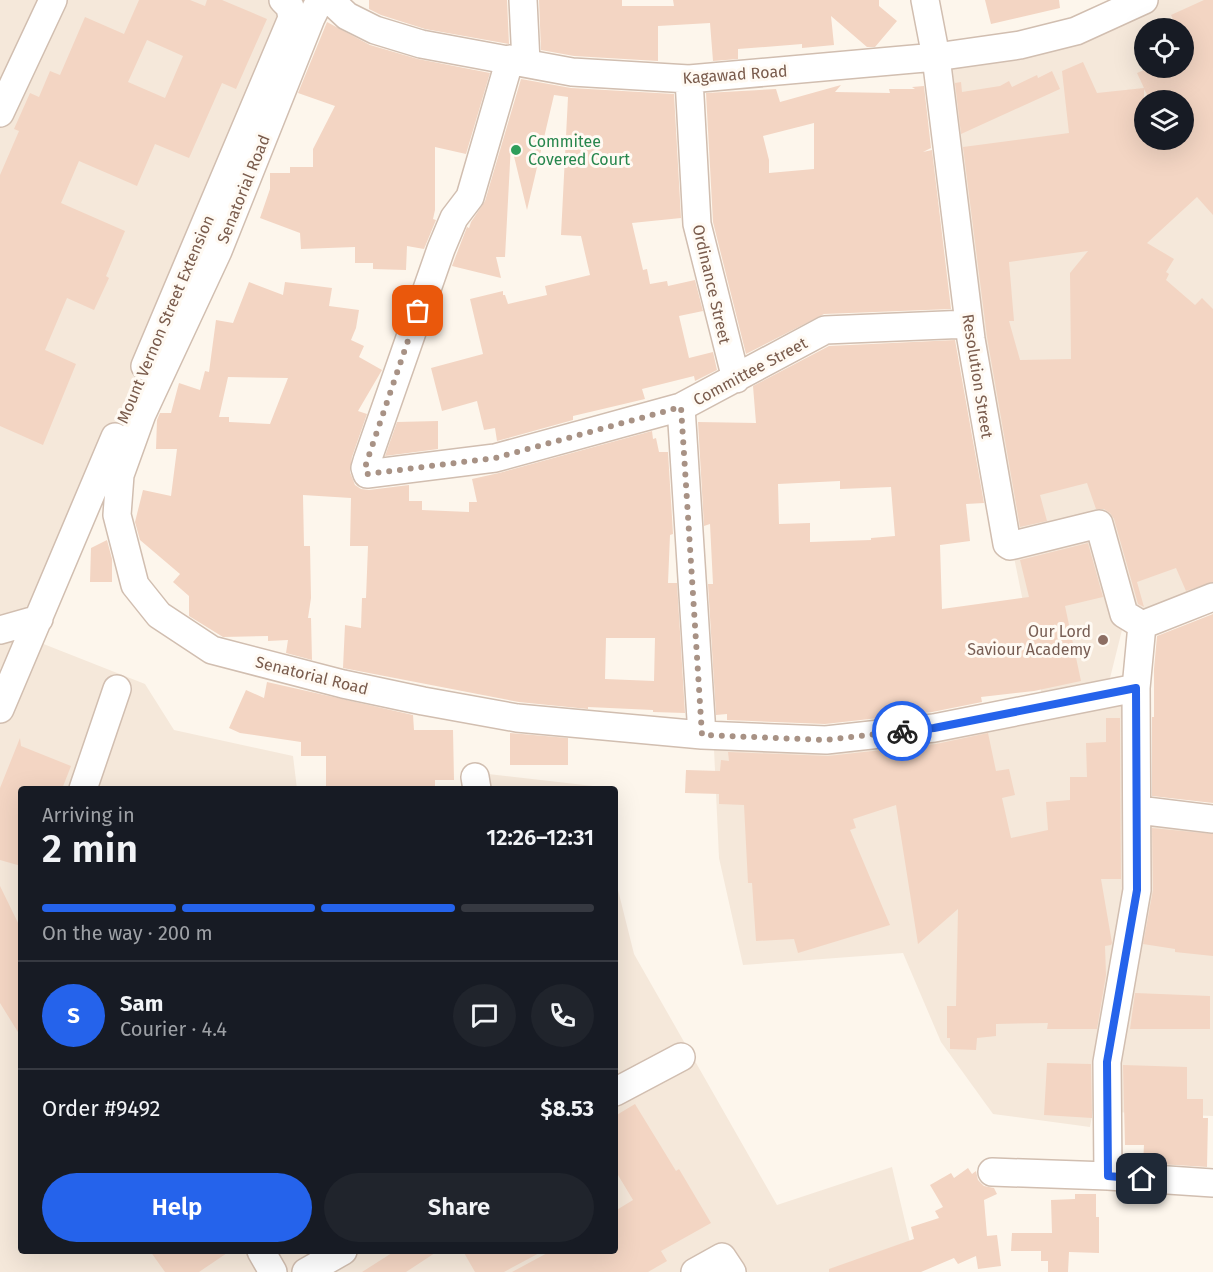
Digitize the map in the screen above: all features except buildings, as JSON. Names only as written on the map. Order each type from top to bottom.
[{"type":"street","points":[[0,113],[54,0]]},
{"type":"street","name":"Senatorial Road","points":[[320,0],[218,251],[142,414],[120,475],[117,515],[135,585],[159,615],[212,650],[344,684],[517,718],[702,735],[826,740],[934,728],[1136,688]]},
{"type":"street","name":"Kagawad Road","points":[[330,0],[347,16],[375,30],[421,44],[572,72],[689,79],[936,57],[1020,45],[1076,31],[1144,0]]},
{"type":"street","points":[[518,61],[523,0]]},
{"type":"street","name":"Resolution Street","points":[[925,0],[936,57],[969,324],[1007,544],[1010,546],[1099,524],[1125,614],[1142,625]]},
{"type":"street","name":"Mount Vernon Street Extension","points":[[0,709],[39,619],[288,9]]},
{"type":"street","name":"Committee Street","points":[[518,61],[470,197],[454,218],[441,249],[367,461],[367,474],[495,458],[681,407],[825,330],[969,324]]},
{"type":"street","name":"Ordinance Street","points":[[689,79],[697,224],[736,379]]},
{"type":"street","points":[[681,407],[702,735]]},
{"type":"street","points":[[1108,1176],[1107,1062],[1137,890],[1136,688],[1142,625],[1213,597]]},
{"type":"street","points":[[0,630],[39,619]]},
{"type":"street","points":[[84,786],[117,689]]},
{"type":"street","points":[[1138,810],[1213,819]]},
{"type":"street","points":[[618,1090],[681,1057]]},
{"type":"street","points":[[992,1172],[1213,1183]]},
{"type":"street","points":[[263,1254],[273,1272]]},
{"type":"street","points":[[306,1272],[338,1254]]},
{"type":"street","points":[[695,1272],[725,1265]]},
{"type":"shaded area","points":[[0,0],[308,0],[41,643],[145,684],[174,730],[293,756],[297,786],[18,786],[18,1254],[618,1254],[618,890],[634,954],[777,1205],[892,1167],[917,1272],[0,1272]]},
{"type":"shaded area","points":[[1159,0],[1213,0],[1213,591],[1123,626],[1109,682],[1042,695],[1007,523],[945,70],[1077,41]]},
{"type":"shaded area","points":[[1127,697],[1132,889],[1090,1127],[993,1114],[941,1042],[903,953],[743,965],[719,858],[714,749],[906,740]]},
{"type":"shaded area","points":[[462,771],[593,786],[461,786]]},
{"type":"shaded area","points":[[1144,816],[1213,821],[1213,1116],[1113,1112]]},
{"type":"way so far","points":[[418,311],[367,461],[365,468],[367,474],[495,458],[681,407],[702,735],[826,740],[902,731]]},
{"type":"place","name":"Commitee Covered Court","points":[[516,150]]},
{"type":"place","name":"Our Lord Saviour Academy","points":[[1103,640]]},
{"type":"route","points":[[902,731],[934,728],[1136,688],[1137,890],[1107,1062],[1108,1176],[1142,1179]]}]
